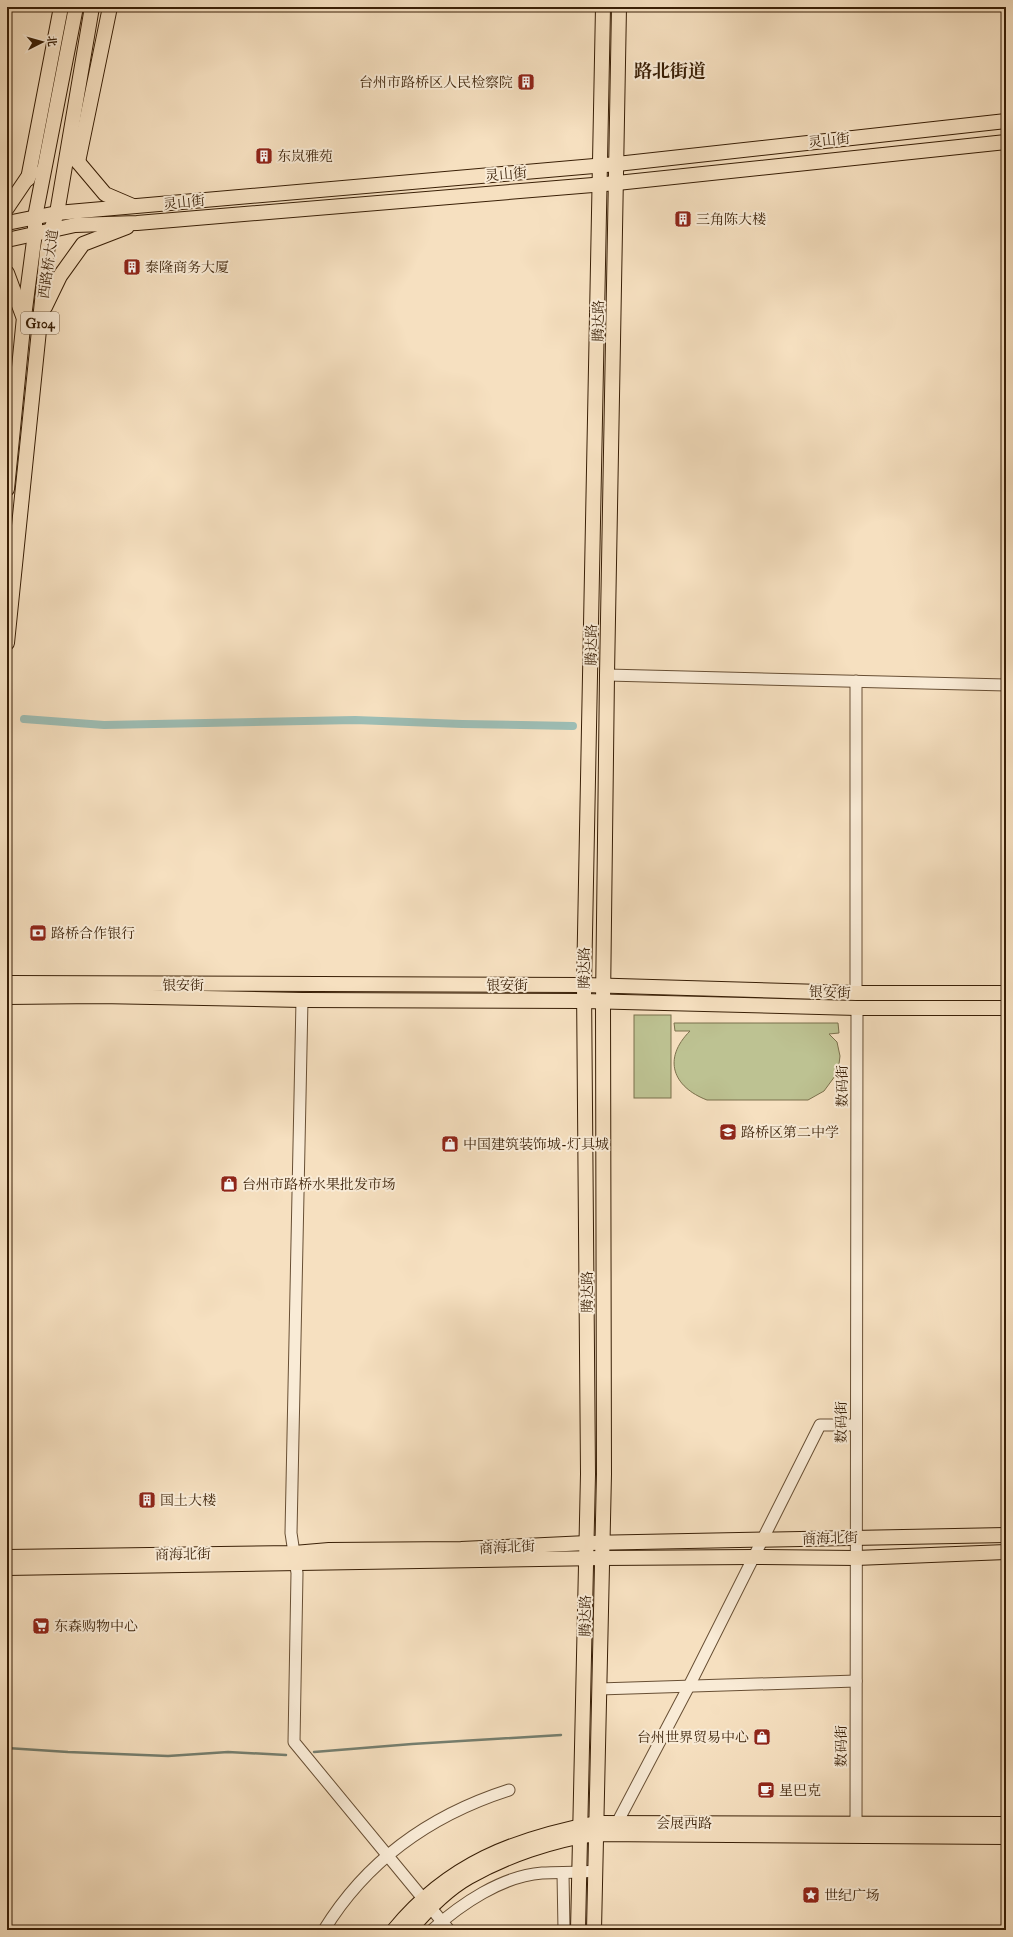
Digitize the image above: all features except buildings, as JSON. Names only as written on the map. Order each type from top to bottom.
[{"type":"main road","points":[[28,179],[61,7]]},
{"type":"main road","name":"西路桥大道","points":[[7,489],[24,317],[35,233],[35,217],[76,7]]},
{"type":"main road","name":"西路桥大道","points":[[7,643],[51,230],[57,213],[92,7]]},
{"type":"main road","points":[[78,162],[110,7]]},
{"type":"main road","name":"腾达路","points":[[578,1930],[588,1474],[584,985],[603,7]]},
{"type":"main road","name":"腾达路","points":[[594,1930],[604,1474],[603,1002],[607,675],[620,7]]},
{"type":"main road","name":"灵山街","points":[[7,223],[57,213],[617,164],[1006,121]]},
{"type":"main road","points":[[7,208],[28,179],[50,137]]},
{"type":"main road","points":[[69,139],[78,162],[105,194],[135,207]]},
{"type":"main road","name":"灵山街","points":[[7,240],[75,225],[137,223],[600,183],[617,183],[1006,142]]},
{"type":"main road","points":[[41,314],[60,276],[83,244],[137,223]]},
{"type":"main road","points":[[7,273],[24,317]]},
{"type":"main road","name":"银安街","points":[[7,983],[584,985],[856,993],[1006,993]]},
{"type":"main road","name":"银安街","points":[[7,997],[107,996],[302,1000],[584,1001],[857,1008],[1006,1008]]},
{"type":"main road","name":"商海北街","points":[[7,1568],[295,1558],[329,1550],[461,1549],[587,1543],[1006,1534]]},
{"type":"main road","name":"商海北街","points":[[7,1557],[602,1558],[754,1556],[856,1558],[1006,1552]]},
{"type":"main road","name":"会展西路","points":[[410,1930],[427,1904],[463,1868],[530,1839],[617,1823],[1006,1836]]},
{"type":"main road","name":"会展西路","points":[[596,1828],[856,1830],[1006,1824]]},
{"type":"main road","name":"会展西路","points":[[394,1930],[410,1910],[427,1904]]},
{"type":"street","points":[[607,675],[1006,685]]},
{"type":"street","points":[[856,682],[856,993]]},
{"type":"street","points":[[302,1000],[291,1525],[297,1573],[294,1742],[445,1926]]},
{"type":"street","name":"数码街","points":[[856,1830],[857,1008]]},
{"type":"street","points":[[617,1823],[689,1686],[820,1425],[856,1425]]},
{"type":"street","points":[[599,1689],[856,1681]]},
{"type":"street","points":[[324,1930],[339,1906],[375,1865],[387,1855],[416,1834],[445,1817],[480,1800],[509,1790]]},
{"type":"street","points":[[432,1930],[445,1926],[453,1912],[478,1896],[515,1879],[542,1873],[563,1874],[595,1871]]},
{"type":"street","points":[[563,1874],[564,1930]]},
{"type":"green space","points":[[634,1015],[671,1015],[671,1098],[634,1098]]},
{"type":"green space","points":[[674,1023],[838,1023],[839,1033],[829,1034],[837,1042],[840,1056],[838,1072],[824,1091],[808,1100],[707,1100],[686,1088],[679,1080],[675,1071],[674,1062],[676,1052],[681,1041],[690,1031],[675,1031]]},
{"type":"waterway","points":[[24,719],[104,725],[355,720],[573,726]]},
{"type":"waterway","points":[[314,1752],[412,1744],[561,1735]]},
{"type":"waterway","points":[[7,1748],[168,1756],[228,1752],[286,1755]]},
{"type":"place","name":"台州市路桥区人民检察院","points":[[526,82]]},
{"type":"place","name":"东岚雅苑","points":[[264,156]]},
{"type":"place","name":"三角陈大楼","points":[[683,219]]},
{"type":"place","name":"泰隆商务大厦","points":[[132,267]]},
{"type":"place","name":"路桥合作银行","points":[[38,933]]},
{"type":"place","name":"路桥区第二中学","points":[[728,1132]]},
{"type":"place","name":"中国建筑装饰城-灯具城","points":[[450,1144]]},
{"type":"place","name":"台州市路桥水果批发市场","points":[[229,1184]]},
{"type":"place","name":"国土大楼","points":[[147,1500]]},
{"type":"place","name":"东森购物中心","points":[[41,1626]]},
{"type":"place","name":"台州世界贸易中心","points":[[762,1737]]},
{"type":"place","name":"星巴克","points":[[766,1790]]},
{"type":"place","name":"世纪广场","points":[[811,1895]]},
{"type":"district","name":"路北街道","points":[[670,71]]}]
